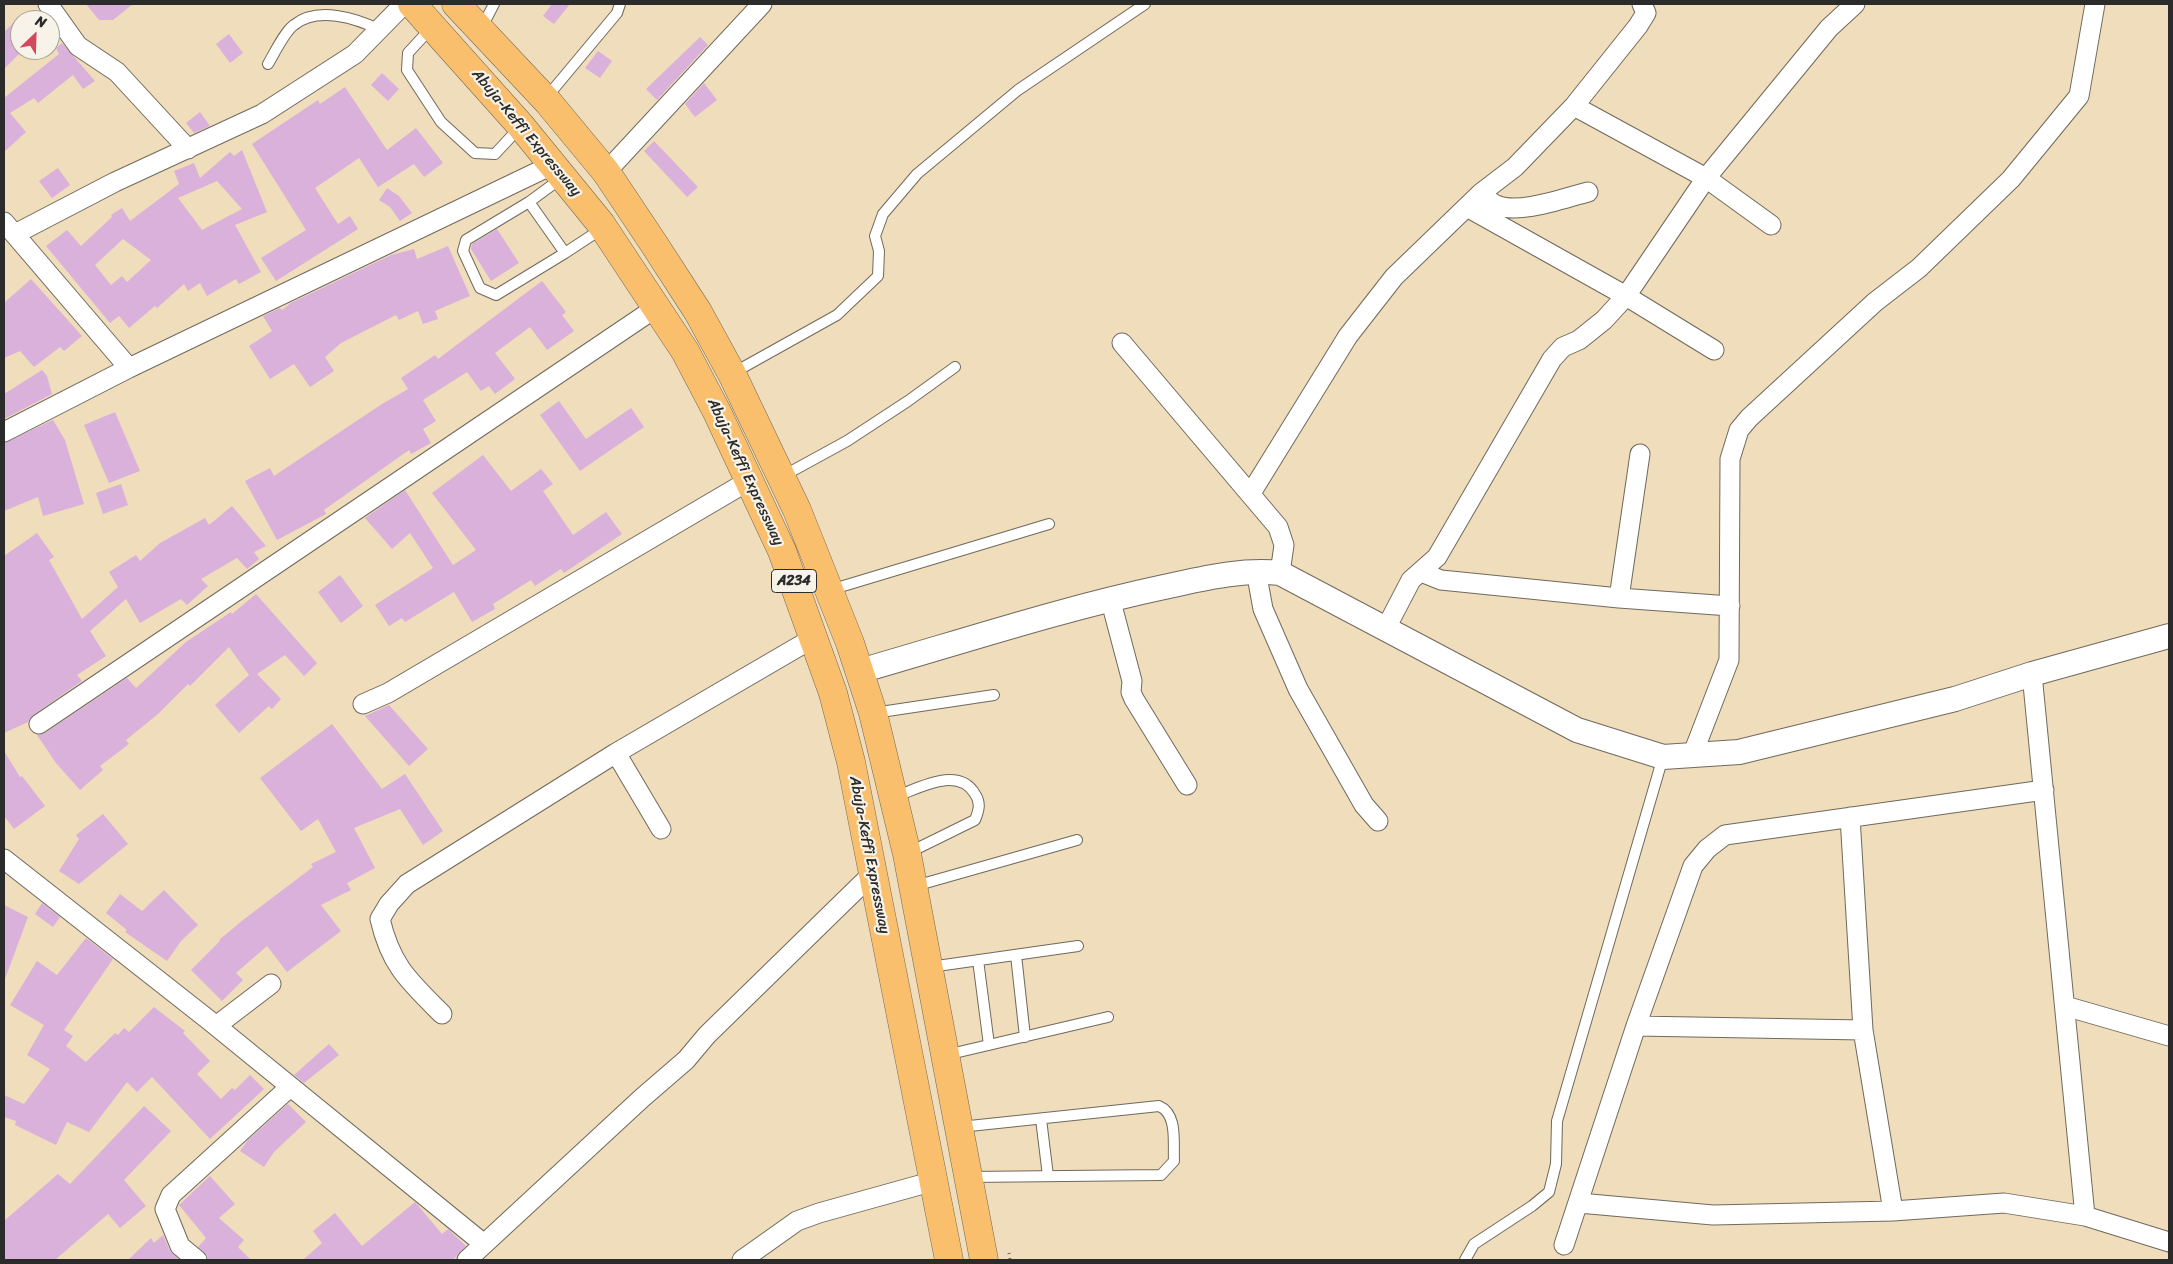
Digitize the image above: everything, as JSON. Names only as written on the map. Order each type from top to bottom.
[{"type":"highway","name":"Abuja-Keffi Expressway","points":[[412,4],[558,170],[603,228],[657,307],[689,360],[750,480],[782,550],[815,637],[833,693],[851,762],[949,1260]]},
{"type":"highway","name":"Abuja-Keffi Expressway","points":[[456,4],[545,99],[606,172],[698,312],[732,374],[782,477],[829,590],[860,671],[873,713],[908,854],[968,1177],[996,1256]]},
{"type":"street","points":[[48,4],[78,46],[117,72],[188,148]]},
{"type":"street","points":[[129,368],[9,228],[262,114],[355,54],[404,4]]},
{"type":"street","points":[[606,172],[762,4]]},
{"type":"street","points":[[1251,493],[1348,336],[1394,277],[1481,192],[1515,167],[1574,106],[1646,14],[1642,4]]},
{"type":"street","points":[[1386,628],[1411,580],[1437,557],[1552,359],[1563,347],[1579,340],[1604,320],[1626,296],[1706,178],[1829,28],[1854,4]]},
{"type":"street","points":[[1692,756],[1729,660],[1730,459],[1739,430],[1749,418],[1875,302],[1919,268],[2011,179],[2079,96],[2095,4]]},
{"type":"street","points":[[1574,106],[1706,178],[1772,225]]},
{"type":"street","points":[[4,432],[129,368],[558,170]]},
{"type":"street","points":[[1481,192],[1495,205],[1508,208],[1524,208],[1588,192]]},
{"type":"street","points":[[1467,207],[1626,296],[1714,350]]},
{"type":"street","points":[[39,724],[657,307]]},
{"type":"street","points":[[1122,343],[1278,527],[1284,546],[1280,573]]},
{"type":"street","points":[[1619,598],[1640,454]]},
{"type":"street","points":[[363,704],[396,688],[750,480]]},
{"type":"street","points":[[1256,571],[1263,609],[1298,689],[1364,805],[1378,821]]},
{"type":"street","points":[[860,671],[1110,598],[1224,575],[1256,571],[1280,573],[1577,730],[1663,756],[1692,756],[1739,752],[1955,699],[2032,674],[2169,636]]},
{"type":"street","points":[[1421,572],[1440,580],[1619,598],[1730,606]]},
{"type":"street","points":[[1110,598],[1132,681],[1131,692],[1187,785]]},
{"type":"street","points":[[442,1014],[403,975],[385,940],[380,919],[389,904],[407,884],[616,753],[815,637]]},
{"type":"street","points":[[2032,674],[2085,1216]]},
{"type":"street","points":[[616,753],[661,829]]},
{"type":"street","points":[[1564,1245],[1636,1026],[1692,866],[1707,849],[1725,834],[2044,790]]},
{"type":"street","points":[[1850,817],[1863,1030],[1893,1211]]},
{"type":"street","points":[[4,859],[216,1026],[484,1244]]},
{"type":"street","points":[[466,1260],[686,1060],[720,1022],[873,873]]},
{"type":"street","points":[[216,1026],[271,984]]},
{"type":"street","points":[[2065,1006],[2169,1036]]},
{"type":"street","points":[[1636,1026],[1863,1030]]},
{"type":"street","points":[[197,1260],[180,1246],[165,1209],[171,1195],[290,1087]]},
{"type":"street","points":[[742,1260],[761,1245],[804,1218],[934,1181]]},
{"type":"street","points":[[1579,1203],[1713,1215],[1893,1211],[2004,1202],[2085,1216],[2169,1242]]},
{"type":"lane","points":[[481,30],[494,4]]},
{"type":"lane","points":[[545,99],[617,13],[620,4]]},
{"type":"lane","points":[[732,374],[837,315],[878,276],[879,251],[875,236],[883,214],[917,174],[1018,90],[1145,4]]},
{"type":"lane","points":[[268,64],[294,25],[315,16],[337,15],[360,20],[380,30]]},
{"type":"lane","points":[[433,26],[408,54],[407,70],[441,122],[475,153],[482,154],[495,154],[521,126]]},
{"type":"lane","points":[[558,170],[529,202],[466,240],[463,251],[480,288],[496,295],[603,228]]},
{"type":"lane","points":[[529,202],[565,253]]},
{"type":"lane","points":[[782,477],[847,441],[908,401],[954,367]]},
{"type":"lane","points":[[829,590],[1049,524]]},
{"type":"lane","points":[[873,713],[994,695]]},
{"type":"lane","points":[[1465,1260],[1474,1244],[1532,1206],[1549,1192],[1556,1164],[1557,1121],[1663,756]]},
{"type":"lane","points":[[893,798],[948,779],[958,779],[970,785],[978,799],[979,809],[974,820],[908,854]]},
{"type":"lane","points":[[914,887],[1077,840]]},
{"type":"lane","points":[[929,967],[1078,946]]},
{"type":"lane","points":[[1016,955],[1025,1037]]},
{"type":"lane","points":[[978,960],[989,1045]]},
{"type":"lane","points":[[945,1056],[1108,1017]]},
{"type":"lane","points":[[959,1127],[1159,1106],[1167,1109],[1172,1115],[1174,1162],[1161,1175],[968,1177]]},
{"type":"lane","points":[[1041,1118],[1048,1176]]},
{"type":"path","points":[[996,1256],[1010,1260]]},
{"type":"building","points":[[86,4],[133,4],[113,20],[99,20]]},
{"type":"building","points":[[552,4],[570,4],[554,24],[543,16]]},
{"type":"building","points":[[10,26],[10,60],[13,60],[4,69],[4,32]]},
{"type":"building","points":[[229,34],[243,53],[230,63],[216,44]]},
{"type":"building","points":[[700,37],[708,45],[657,100],[646,89]]},
{"type":"building","points":[[62,43],[95,81],[83,89],[73,75],[38,103],[34,98],[10,113],[26,132],[4,152],[4,98],[52,60],[60,60],[60,45]]},
{"type":"building","points":[[598,51],[612,61],[600,78],[585,68]]},
{"type":"building","points":[[382,73],[399,89],[388,101],[371,85]]},
{"type":"building","points":[[704,83],[717,100],[695,117],[685,104]]},
{"type":"building","points":[[345,87],[387,150],[416,128],[443,163],[424,177],[414,164],[378,187],[359,158],[315,188],[338,224],[350,216],[358,229],[276,281],[261,258],[306,230],[252,144],[318,100],[320,104]]},
{"type":"building","points":[[200,112],[210,126],[194,133],[186,123]]},
{"type":"building","points":[[654,141],[698,187],[687,197],[644,151]]},
{"type":"building","points":[[242,150],[267,212],[235,225],[261,272],[239,284],[236,279],[207,296],[200,283],[188,291],[184,284],[157,308],[155,306],[129,328],[119,316],[110,323],[46,246],[67,230],[81,246],[112,217],[111,215],[122,208],[130,221],[179,184],[174,171],[194,163],[200,178],[230,152],[234,156]],"holes":[[[217,181],[242,209],[202,230],[178,198]],[[123,239],[151,260],[127,282],[122,276],[111,285],[95,265]]]},
{"type":"building","points":[[58,168],[70,185],[52,198],[39,181]]},
{"type":"building","points":[[387,188],[399,196],[412,213],[400,221],[390,207],[379,200]]},
{"type":"building","points":[[497,229],[519,263],[491,281],[471,249],[472,244]]},
{"type":"building","points":[[448,246],[470,296],[435,311],[438,319],[423,324],[418,311],[399,320],[396,315],[341,343],[325,357],[334,371],[310,387],[294,364],[270,379],[249,346],[272,331],[263,316],[280,308],[282,310],[291,303],[391,255],[414,249],[417,259]]},
{"type":"building","points":[[31,279],[82,336],[64,351],[60,347],[34,367],[20,351],[4,358],[4,303]]},
{"type":"building","points":[[542,281],[566,312],[562,315],[574,331],[547,350],[530,327],[495,353],[515,379],[495,394],[489,386],[481,391],[467,372],[423,400],[436,421],[423,429],[431,443],[411,454],[409,450],[324,510],[326,514],[277,540],[245,481],[270,468],[274,476],[382,404],[408,389],[401,378],[435,355],[438,359]]},
{"type":"building","points":[[42,370],[47,376],[52,394],[4,419],[4,394]]},
{"type":"building","points":[[559,401],[586,439],[631,408],[644,427],[580,471],[540,415]]},
{"type":"building","points":[[115,412],[140,471],[109,483],[84,425]]},
{"type":"building","points":[[53,420],[65,440],[84,504],[43,516],[38,497],[4,511],[4,443]]},
{"type":"building","points":[[483,455],[511,491],[541,469],[553,484],[543,491],[573,535],[606,512],[622,534],[564,573],[561,569],[535,586],[531,580],[493,604],[495,609],[472,622],[454,592],[405,622],[402,618],[389,626],[375,605],[433,568],[410,533],[392,549],[365,518],[405,490],[453,565],[476,550],[432,493]]},
{"type":"building","points":[[121,484],[128,505],[103,514],[96,493]]},
{"type":"building","points":[[232,506],[266,546],[254,552],[259,559],[247,569],[237,558],[201,579],[208,586],[187,605],[181,599],[140,623],[126,599],[90,631],[106,656],[77,675],[82,681],[33,715],[28,722],[4,733],[4,556],[37,533],[54,557],[49,560],[82,619],[118,587],[109,572],[136,555],[140,561],[160,543],[205,518],[209,525]]},
{"type":"building","points":[[340,575],[363,606],[341,623],[318,592]]},
{"type":"building","points":[[256,594],[317,663],[304,676],[285,655],[257,674],[281,699],[272,709],[269,706],[239,733],[215,705],[249,675],[229,647],[190,686],[188,684],[158,714],[126,740],[129,744],[100,766],[103,770],[80,790],[56,763],[37,735],[45,733],[127,678],[136,688],[186,642],[231,612],[232,614]]},
{"type":"building","points":[[389,705],[428,749],[409,766],[365,716]]},
{"type":"building","points":[[332,724],[382,789],[405,774],[443,831],[423,845],[400,809],[354,828],[375,868],[347,883],[351,890],[321,905],[341,931],[287,972],[267,946],[236,973],[243,980],[222,1001],[191,970],[219,940],[313,867],[311,864],[336,852],[318,819],[301,831],[260,778]]},
{"type":"building","points":[[4,751],[20,777],[22,776],[45,806],[14,829],[4,816]]},
{"type":"building","points":[[103,814],[128,844],[79,884],[59,871],[79,839],[76,835]]},
{"type":"building","points":[[164,890],[198,925],[181,941],[167,961],[125,932],[127,930],[106,913],[120,894],[142,911]]},
{"type":"building","points":[[42,903],[60,917],[53,927],[35,914]]},
{"type":"building","points":[[4,905],[28,917],[5,979],[4,979]]},
{"type":"building","points":[[86,938],[113,959],[64,1030],[73,1036],[66,1046],[86,1062],[115,1033],[118,1035],[124,1028],[129,1032],[154,1007],[185,1031],[183,1033],[210,1061],[197,1074],[221,1099],[232,1088],[235,1090],[250,1075],[264,1089],[210,1139],[152,1077],[137,1092],[127,1082],[89,1132],[67,1122],[56,1145],[15,1125],[16,1121],[4,1117],[4,1095],[24,1104],[50,1069],[27,1055],[44,1025],[10,1005],[37,961],[57,975]]},
{"type":"building","points":[[329,1044],[339,1055],[304,1083],[294,1075]]},
{"type":"building","points":[[288,1104],[306,1122],[274,1152],[264,1167],[240,1151],[248,1140]]},
{"type":"building","points":[[144,1106],[171,1131],[124,1180],[146,1206],[120,1228],[108,1214],[55,1260],[4,1260],[4,1221],[58,1174],[70,1184]]},
{"type":"building","points":[[210,1176],[235,1204],[219,1218],[244,1240],[238,1247],[251,1260],[208,1260],[207,1256],[198,1247],[206,1238],[179,1205]]},
{"type":"building","points":[[415,1202],[442,1234],[448,1229],[466,1246],[453,1260],[303,1260],[322,1243],[313,1231],[335,1213],[362,1246]]},
{"type":"building","points":[[163,1235],[170,1251],[180,1260],[128,1260],[151,1238],[154,1243]]}]
